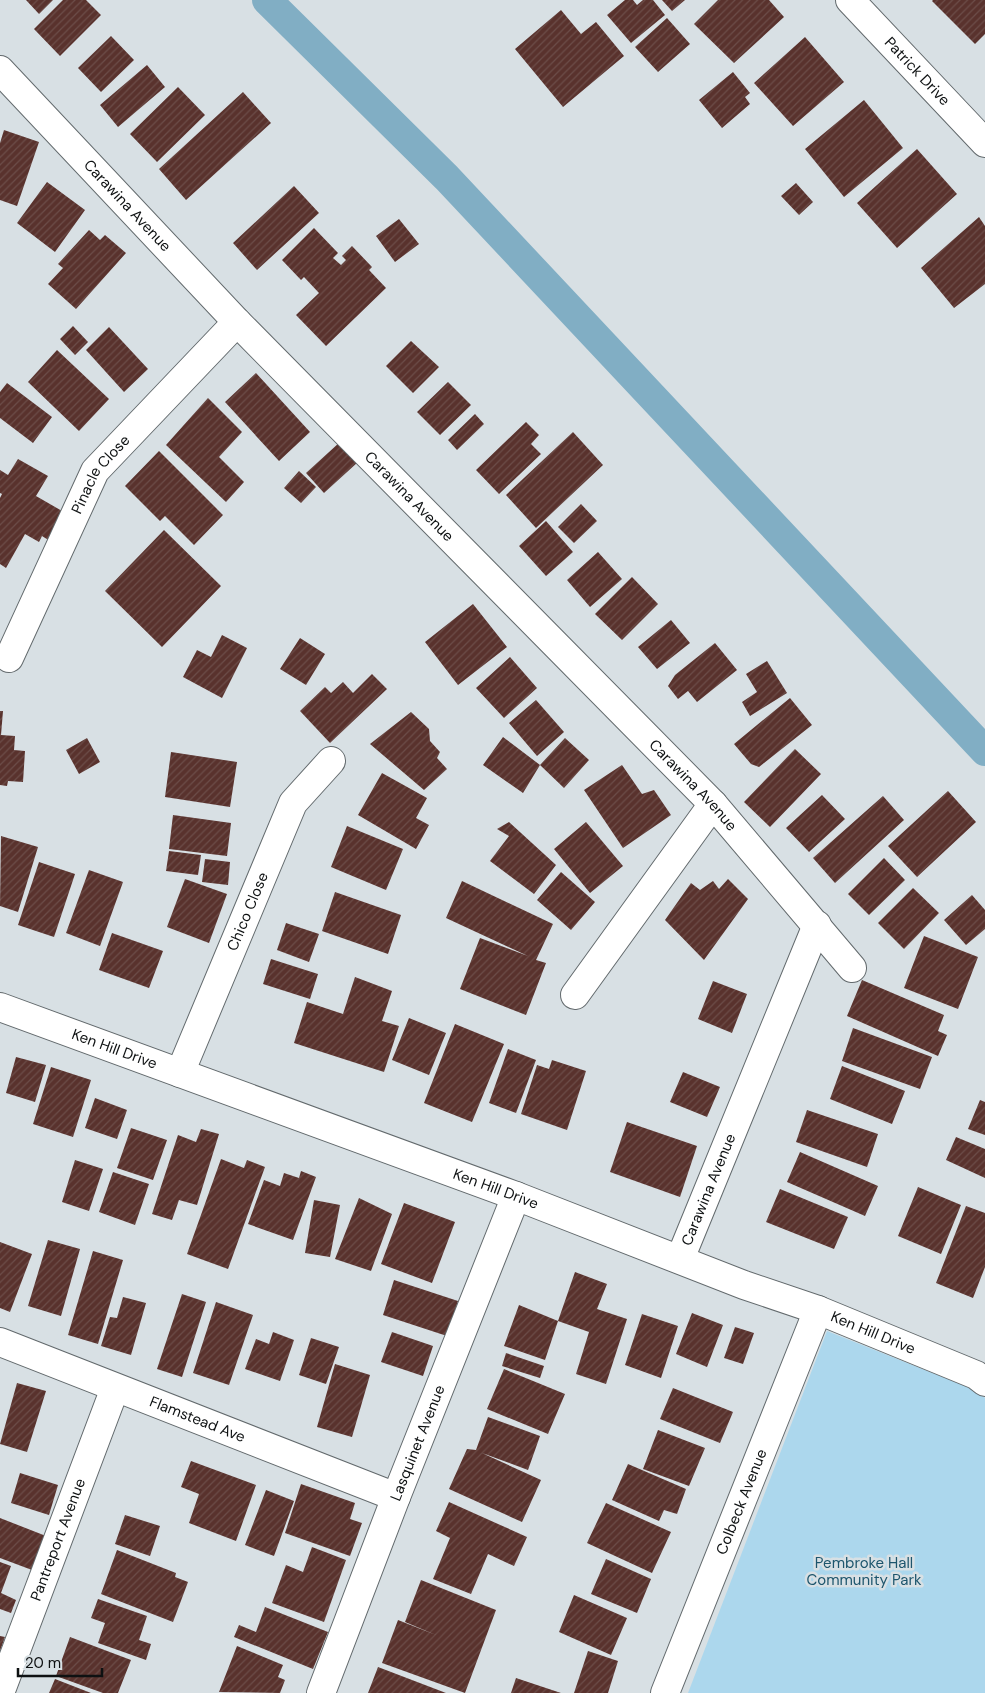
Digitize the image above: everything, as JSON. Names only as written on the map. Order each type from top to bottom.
[{"type":"street","name":"Patrick Drive","points":[[850,0],[985,143]]},
{"type":"street","name":"Carawina Avenue","points":[[0,70],[237,322],[713,804],[852,968]]},
{"type":"street","name":"Pinacle Close","points":[[9,658],[95,471],[237,322]]},
{"type":"street","name":"Chico Close","points":[[180,1073],[293,803],[332,761]]},
{"type":"street","points":[[575,995],[713,804]]},
{"type":"street","name":"Carawina Avenue","points":[[680,1259],[817,925]]},
{"type":"street","name":"Ken Hill Drive","points":[[0,1007],[516,1196],[744,1285],[818,1310],[976,1375],[985,1382]]},
{"type":"street","name":"Lasquinet Avenue","points":[[321,1693],[396,1497],[516,1196]]},
{"type":"street","name":"Colbeck Avenue","points":[[665,1693],[818,1310]]},
{"type":"street","name":"Flamstead Ave","points":[[0,1342],[396,1497]]},
{"type":"street","name":"Pantreport Avenue","points":[[0,1693],[115,1388]]},
{"type":"green space","name":"Pembroke Hall Community Park","points":[[827,1331],[975,1390],[985,1398],[985,1693],[688,1693]]},
{"type":"building","points":[[26,0],[53,0],[39,14]]},
{"type":"building","points":[[63,0],[86,0],[101,15],[60,56],[34,29]]},
{"type":"building","points":[[625,0],[633,0],[637,5],[643,0],[653,0],[665,15],[631,43],[607,15]]},
{"type":"building","points":[[662,0],[685,0],[672,11]]},
{"type":"building","points":[[718,0],[769,0],[784,17],[734,63],[694,24]]},
{"type":"building","points":[[933,0],[985,0],[985,34],[975,44]]},
{"type":"building","points":[[561,10],[581,34],[596,22],[624,56],[563,107],[515,49]]},
{"type":"building","points":[[667,18],[690,44],[658,72],[635,47]]},
{"type":"building","points":[[111,36],[134,60],[101,92],[78,68]]},
{"type":"building","points":[[805,37],[844,82],[793,126],[754,83]]},
{"type":"building","points":[[147,65],[165,87],[118,127],[100,105]]},
{"type":"building","points":[[733,72],[750,93],[745,97],[750,104],[722,128],[699,100]]},
{"type":"building","points":[[178,87],[205,115],[157,162],[130,134]]},
{"type":"building","points":[[243,92],[271,123],[186,200],[159,169]]},
{"type":"building","points":[[864,100],[903,148],[844,197],[805,149]]},
{"type":"building","points":[[4,130],[39,142],[17,206],[0,200],[0,143]]},
{"type":"building","points":[[917,149],[957,194],[897,248],[857,203]]},
{"type":"building","points":[[47,182],[85,210],[55,252],[17,223]]},
{"type":"building","points":[[796,183],[813,202],[799,215],[781,196]]},
{"type":"building","points":[[294,186],[319,213],[257,270],[233,243]]},
{"type":"building","points":[[979,217],[985,226],[985,284],[954,308],[921,268]]},
{"type":"building","points":[[399,219],[419,244],[395,262],[376,236]]},
{"type":"building","points":[[314,228],[338,253],[333,258],[341,265],[346,260],[342,256],[352,246],[372,267],[369,270],[386,288],[326,346],[296,315],[319,293],[304,277],[301,280],[282,260]]},
{"type":"building","points":[[89,230],[100,240],[105,235],[126,253],[76,309],[48,284],[63,268],[58,264]]},
{"type":"building","points":[[73,326],[88,342],[75,355],[60,339]]},
{"type":"building","points":[[109,327],[148,369],[124,392],[86,350]]},
{"type":"building","points":[[411,341],[439,367],[413,393],[386,366]]},
{"type":"building","points":[[57,350],[109,399],[79,431],[28,382]]},
{"type":"building","points":[[256,373],[310,432],[279,461],[225,402]]},
{"type":"building","points":[[448,382],[471,405],[440,435],[417,412]]},
{"type":"building","points":[[7,383],[52,417],[33,443],[0,418],[0,392]]},
{"type":"building","points":[[208,398],[242,432],[219,457],[244,482],[226,502],[166,445]]},
{"type":"building","points":[[475,414],[484,424],[457,450],[448,440]]},
{"type":"building","points":[[526,422],[539,435],[531,444],[541,454],[499,494],[476,470]]},
{"type":"building","points":[[573,432],[603,465],[536,528],[506,495]]},
{"type":"building","points":[[340,442],[358,462],[324,493],[306,473]]},
{"type":"building","points":[[159,451],[223,515],[194,545],[165,516],[160,521],[125,486]]},
{"type":"building","points":[[18,459],[48,476],[36,496],[69,515],[53,543],[42,536],[39,542],[25,534],[6,568],[0,564],[0,498],[2,494],[0,493],[0,470],[8,475]]},
{"type":"building","points":[[299,471],[316,487],[301,503],[284,488]]},
{"type":"building","points":[[581,504],[597,521],[574,543],[558,527]]},
{"type":"building","points":[[546,521],[573,552],[546,576],[519,546]]},
{"type":"building","points":[[164,530],[221,586],[162,647],[105,591]]},
{"type":"building","points":[[598,552],[622,579],[590,607],[567,580]]},
{"type":"building","points":[[632,577],[658,604],[622,640],[595,614]]},
{"type":"building","points":[[473,604],[507,647],[458,685],[425,642]]},
{"type":"building","points":[[671,620],[690,643],[657,669],[638,647]]},
{"type":"building","points":[[222,635],[247,648],[222,698],[183,677],[197,650],[211,657]]},
{"type":"building","points":[[300,638],[325,654],[306,685],[280,669]]},
{"type":"building","points":[[715,643],[737,670],[697,702],[688,691],[678,699],[668,686],[675,675]]},
{"type":"building","points":[[510,657],[537,688],[504,718],[476,688]]},
{"type":"building","points":[[767,661],[787,693],[750,716],[742,702],[757,692],[746,674]]},
{"type":"building","points":[[372,674],[387,689],[330,743],[300,711],[325,687],[331,693],[343,682],[353,693]]},
{"type":"building","points":[[790,698],[812,725],[759,767],[751,764],[734,744]]},
{"type":"building","points":[[536,700],[564,732],[537,756],[509,723]]},
{"type":"building","points":[[0,711],[3,711],[1,735],[15,736],[14,750],[25,751],[23,782],[8,781],[7,786],[0,785]]},
{"type":"building","points":[[411,712],[429,729],[430,741],[440,752],[437,758],[447,769],[424,790],[370,744]]},
{"type":"building","points":[[503,737],[540,765],[523,793],[483,765]]},
{"type":"building","points":[[87,738],[100,762],[79,774],[66,750]]},
{"type":"building","points":[[565,738],[589,760],[564,788],[540,765]]},
{"type":"building","points":[[795,749],[821,774],[770,827],[744,802]]},
{"type":"building","points":[[171,752],[237,762],[230,807],[165,797]]},
{"type":"building","points":[[622,765],[642,794],[654,790],[671,815],[623,848],[584,790]]},
{"type":"building","points":[[382,773],[427,798],[416,818],[429,825],[416,849],[358,815]]},
{"type":"building","points":[[948,791],[976,822],[917,877],[888,846]]},
{"type":"building","points":[[822,795],[845,819],[809,852],[786,828]]},
{"type":"building","points":[[883,796],[904,820],[835,883],[813,858]]},
{"type":"building","points":[[173,815],[231,823],[227,856],[169,849]]},
{"type":"building","points":[[509,822],[556,865],[534,894],[490,861],[509,836],[497,829]]},
{"type":"building","points":[[586,822],[623,866],[590,893],[554,849]]},
{"type":"building","points":[[347,826],[403,849],[386,890],[331,867]]},
{"type":"building","points":[[1,836],[38,847],[18,912],[0,906]]},
{"type":"building","points":[[169,851],[201,855],[198,875],[166,871]]},
{"type":"building","points":[[884,858],[905,880],[869,915],[848,894]]},
{"type":"building","points":[[205,859],[230,862],[228,885],[202,882]]},
{"type":"building","points":[[39,862],[75,874],[54,937],[18,925]]},
{"type":"building","points":[[89,870],[123,882],[100,946],[66,933]]},
{"type":"building","points":[[561,872],[595,902],[571,930],[537,900]]},
{"type":"building","points":[[185,879],[227,894],[209,943],[167,927]]},
{"type":"building","points":[[728,879],[748,899],[704,960],[665,920],[691,883],[700,890],[713,881],[719,889]]},
{"type":"building","points":[[462,881],[553,924],[536,960],[546,963],[526,1015],[460,989],[480,938],[528,956],[446,918]]},
{"type":"building","points":[[913,888],[939,913],[904,949],[878,923]]},
{"type":"building","points":[[335,892],[401,915],[388,954],[322,931]]},
{"type":"building","points":[[972,895],[985,910],[985,929],[966,945],[944,920]]},
{"type":"building","points":[[286,923],[319,934],[309,962],[277,950]]},
{"type":"building","points":[[112,933],[163,951],[149,988],[99,970]]},
{"type":"building","points":[[924,936],[978,957],[958,1009],[904,988]]},
{"type":"building","points":[[271,959],[318,974],[310,999],[263,984]]},
{"type":"building","points":[[355,977],[392,991],[382,1021],[399,1026],[384,1072],[294,1043],[307,1002],[343,1014]]},
{"type":"building","points":[[862,980],[944,1015],[938,1031],[947,1035],[938,1056],[847,1016]]},
{"type":"building","points":[[713,981],[747,994],[732,1033],[698,1019]]},
{"type":"building","points":[[409,1018],[446,1033],[429,1075],[392,1060]]},
{"type":"building","points":[[455,1024],[504,1044],[472,1122],[424,1103]]},
{"type":"building","points":[[853,1028],[932,1057],[920,1089],[842,1061]]},
{"type":"building","points":[[508,1049],[536,1060],[516,1113],[489,1103]]},
{"type":"building","points":[[16,1057],[46,1065],[35,1102],[6,1093]]},
{"type":"building","points":[[552,1060],[586,1071],[567,1130],[521,1114],[537,1065],[549,1069]]},
{"type":"building","points":[[842,1066],[905,1091],[892,1124],[830,1099]]},
{"type":"building","points":[[51,1067],[91,1080],[73,1137],[33,1124]]},
{"type":"building","points":[[683,1072],[720,1087],[707,1117],[670,1102]]},
{"type":"building","points":[[95,1098],[127,1110],[117,1139],[85,1128]]},
{"type":"building","points":[[980,1100],[985,1102],[985,1135],[968,1129]]},
{"type":"building","points":[[807,1110],[878,1134],[867,1167],[796,1142]]},
{"type":"building","points":[[627,1122],[697,1146],[680,1197],[610,1172]]},
{"type":"building","points":[[131,1128],[167,1140],[153,1180],[117,1168]]},
{"type":"building","points":[[201,1129],[219,1134],[197,1205],[179,1200],[172,1220],[152,1214],[178,1135],[196,1142]]},
{"type":"building","points":[[956,1137],[985,1149],[985,1178],[946,1160]]},
{"type":"building","points":[[800,1152],[878,1186],[865,1216],[787,1182]]},
{"type":"building","points":[[221,1159],[244,1168],[247,1160],[265,1167],[228,1269],[187,1254]]},
{"type":"building","points":[[75,1160],[103,1169],[89,1211],[62,1202]]},
{"type":"building","points":[[301,1171],[316,1177],[293,1240],[248,1224],[264,1180],[280,1186],[284,1173],[299,1178]]},
{"type":"building","points":[[113,1172],[149,1184],[135,1225],[99,1212]]},
{"type":"building","points":[[918,1187],[961,1205],[941,1254],[898,1236]]},
{"type":"building","points":[[780,1189],[848,1217],[834,1249],[766,1222]]},
{"type":"building","points":[[359,1198],[392,1214],[371,1271],[335,1259]]},
{"type":"building","points":[[314,1200],[340,1205],[330,1257],[305,1253]]},
{"type":"building","points":[[404,1203],[455,1222],[432,1283],[381,1264]]},
{"type":"building","points":[[966,1206],[985,1213],[985,1267],[973,1298],[936,1283]]},
{"type":"building","points":[[48,1240],[80,1249],[61,1316],[28,1306]]},
{"type":"building","points":[[0,1242],[32,1254],[10,1312],[0,1308]]},
{"type":"building","points":[[93,1251],[123,1260],[98,1344],[68,1335]]},
{"type":"building","points":[[575,1272],[607,1284],[597,1309],[627,1319],[606,1384],[576,1374],[589,1332],[558,1321]]},
{"type":"building","points":[[394,1280],[458,1301],[447,1336],[383,1315]]},
{"type":"building","points":[[182,1294],[206,1302],[182,1377],[157,1369]]},
{"type":"building","points":[[123,1297],[146,1303],[131,1355],[101,1346],[110,1317],[117,1318]]},
{"type":"building","points":[[216,1302],[253,1315],[229,1385],[193,1373]]},
{"type":"building","points":[[519,1305],[558,1321],[545,1360],[504,1346]]},
{"type":"building","points":[[692,1313],[723,1325],[707,1367],[676,1354]]},
{"type":"building","points":[[642,1314],[678,1326],[661,1378],[625,1365]]},
{"type":"building","points":[[735,1327],[754,1333],[743,1364],[724,1358]]},
{"type":"building","points":[[273,1332],[294,1340],[280,1381],[245,1369],[256,1339],[269,1344]]},
{"type":"building","points":[[392,1332],[433,1346],[423,1376],[381,1362]]},
{"type":"building","points":[[311,1338],[339,1347],[326,1384],[299,1375]]},
{"type":"building","points":[[506,1353],[544,1366],[540,1378],[502,1366]]},
{"type":"building","points":[[335,1364],[370,1375],[352,1437],[317,1427]]},
{"type":"building","points":[[504,1369],[565,1394],[548,1434],[487,1409]]},
{"type":"building","points":[[17,1383],[46,1391],[27,1452],[0,1444]]},
{"type":"building","points":[[673,1388],[733,1412],[720,1443],[660,1419]]},
{"type":"building","points":[[488,1417],[540,1436],[528,1470],[482,1453],[541,1480],[522,1522],[449,1489],[467,1449],[476,1450]]},
{"type":"building","points":[[658,1430],[705,1448],[689,1486],[643,1469]]},
{"type":"building","points":[[191,1461],[256,1485],[236,1541],[189,1523],[199,1494],[181,1487]]},
{"type":"building","points":[[628,1464],[686,1489],[677,1514],[664,1510],[659,1521],[612,1500]]},
{"type":"building","points":[[20,1473],[58,1485],[49,1515],[11,1503]]},
{"type":"building","points":[[301,1484],[355,1503],[350,1519],[362,1523],[350,1556],[285,1533]]},
{"type":"building","points":[[266,1490],[294,1501],[274,1556],[245,1545]]},
{"type":"building","points":[[449,1502],[527,1537],[514,1566],[488,1554],[471,1594],[433,1579],[450,1538],[436,1531]]},
{"type":"building","points":[[606,1503],[671,1532],[652,1573],[587,1543]]},
{"type":"building","points":[[125,1515],[160,1526],[150,1556],[115,1544]]},
{"type":"building","points":[[0,1518],[46,1536],[32,1570],[0,1558]]},
{"type":"building","points":[[312,1547],[346,1560],[324,1622],[272,1603],[286,1565],[303,1572]]},
{"type":"building","points":[[117,1550],[176,1573],[175,1577],[188,1582],[173,1622],[101,1594]]},
{"type":"building","points":[[606,1559],[651,1579],[637,1613],[591,1594]]},
{"type":"building","points":[[0,1562],[11,1566],[1,1593],[16,1600],[11,1613],[0,1609]]},
{"type":"building","points":[[421,1580],[496,1610],[465,1693],[382,1663],[398,1620],[436,1635],[405,1622]]},
{"type":"building","points":[[574,1595],[627,1618],[611,1655],[559,1632]]},
{"type":"building","points":[[98,1599],[147,1616],[139,1640],[151,1644],[146,1660],[98,1643],[105,1623],[91,1618]]},
{"type":"building","points":[[265,1607],[328,1632],[313,1669],[234,1637],[239,1625],[256,1632]]},
{"type":"building","points":[[0,1636],[5,1637],[0,1651]]},
{"type":"building","points":[[70,1637],[131,1660],[118,1693],[103,1693],[56,1676]]},
{"type":"building","points":[[237,1646],[283,1665],[278,1677],[285,1680],[280,1693],[219,1692]]},
{"type":"building","points":[[588,1651],[618,1661],[608,1693],[574,1693]]},
{"type":"building","points":[[378,1667],[446,1693],[368,1693]]},
{"type":"building","points":[[516,1678],[561,1693],[511,1693]]},
{"type":"building","points":[[55,1679],[91,1693],[49,1693]]},
{"type":"waterway","points":[[267,0],[447,178],[985,751]]}]
